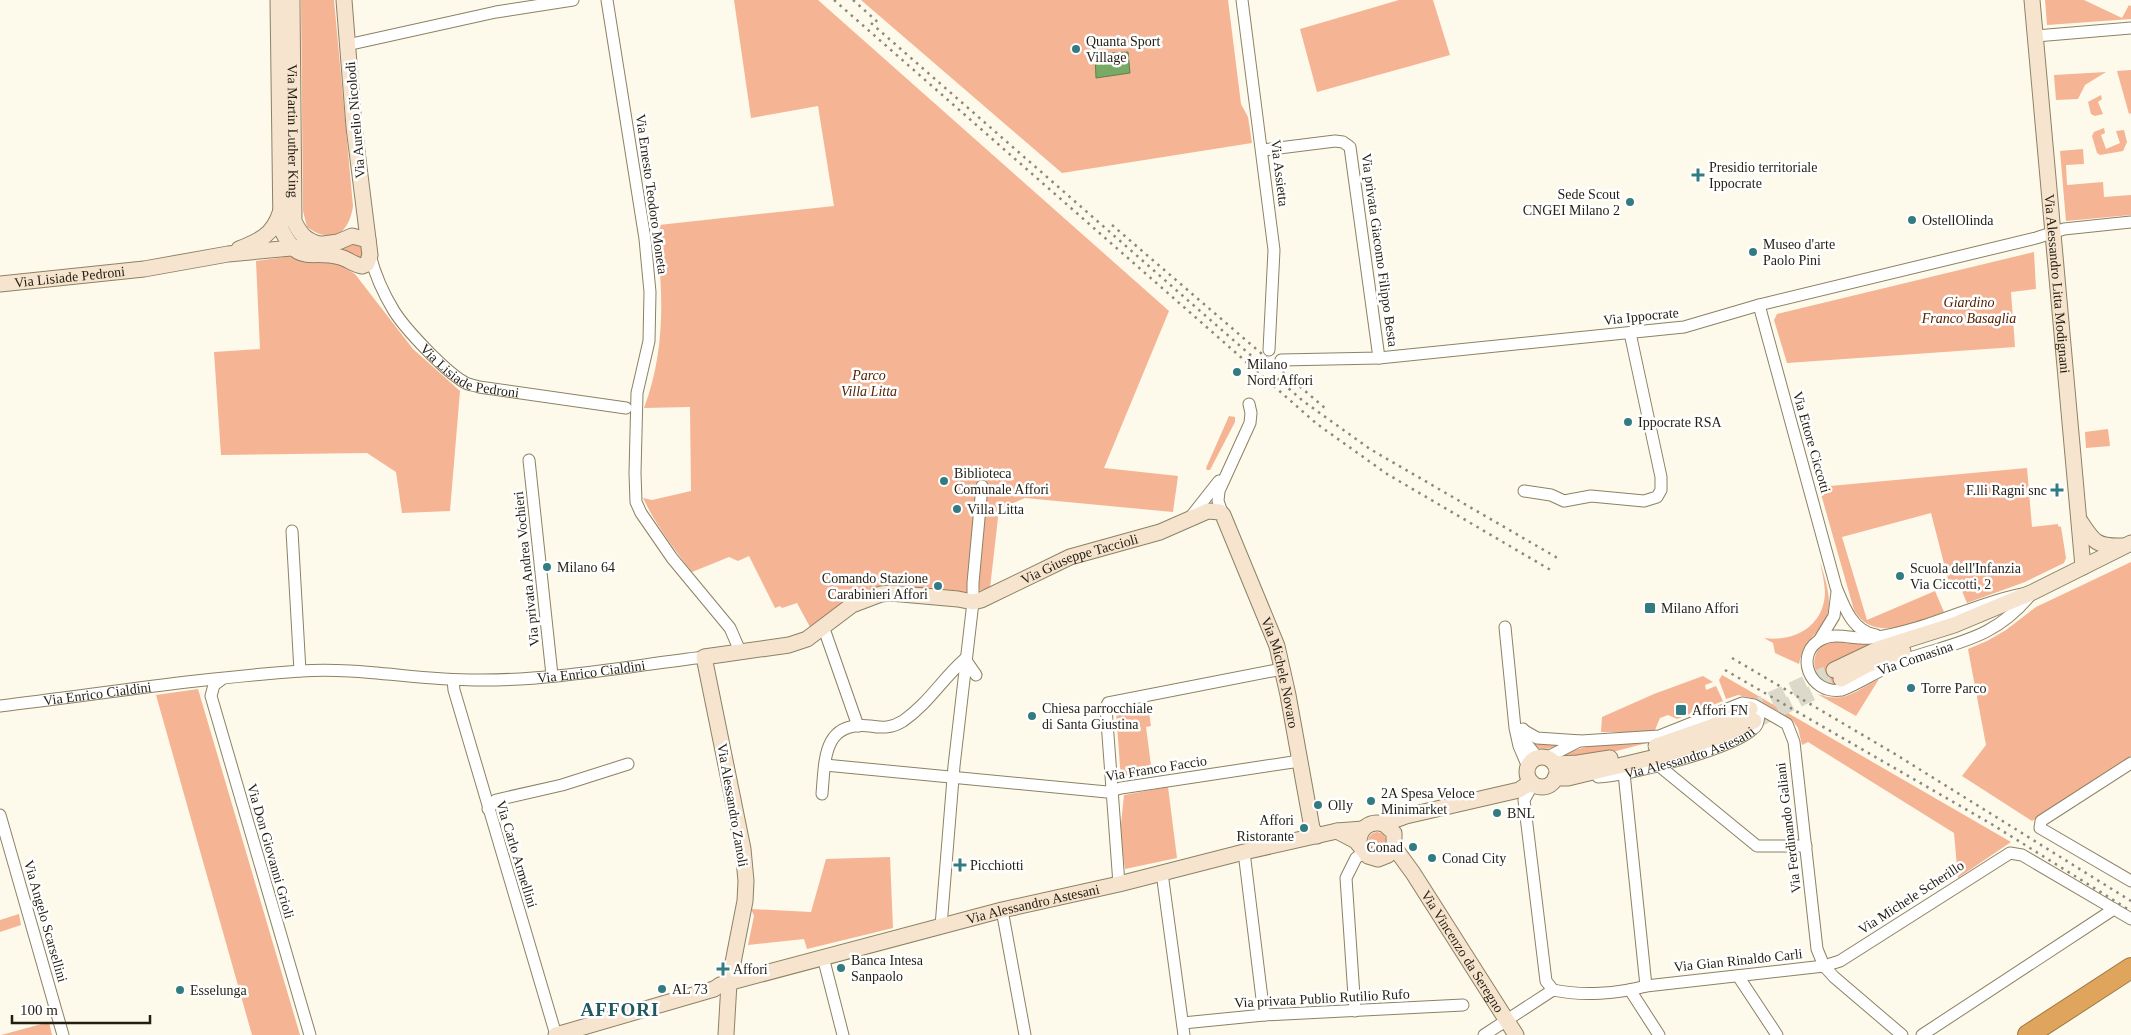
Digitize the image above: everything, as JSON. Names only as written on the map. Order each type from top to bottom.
[{"type":"highway","points":[[2028,1035],[2131,968]]},
{"type":"highway","points":[[2047,1035],[2131,980]]},
{"type":"street","name":"Via Martin Luther King","points":[[278,0],[280,212],[281,229],[292,248]]},
{"type":"street","name":"Via Martin Luther King","points":[[292,0],[294,221],[304,238],[324,244]]},
{"type":"street","name":"Via Aurelio Nicolodi","points":[[344,0],[369,248]]},
{"type":"street","points":[[348,45],[496,12],[573,0]]},
{"type":"street","name":"Via Ernesto Teodoro Moneta","points":[[607,0],[649,269],[649,334],[637,393],[635,495],[641,513],[672,558],[730,628],[740,651]]},
{"type":"street","name":"Via Assietta","points":[[1242,0],[1274,250],[1268,350]]},
{"type":"street","name":"Via Alessandro Litta Modignani","points":[[2032,0],[2083,567]]},
{"type":"street","points":[[2036,36],[2131,28]]},
{"type":"street","name":"Via privata Giacomo Filippo Besta","points":[[1262,150],[1335,141],[1344,142],[1350,147],[1379,358]]},
{"type":"street","name":"Via Lisiade Pedroni","points":[[228,254],[266,236],[275,226],[280,212]]},
{"type":"street","points":[[292,248],[338,242],[352,236],[364,213]]},
{"type":"street","name":"Via Ippocrate","points":[[1281,360],[1379,358],[1684,327],[1759,305],[2064,229],[2131,222]]},
{"type":"street","points":[[352,236],[369,248]]},
{"type":"street","name":"Via Lisiade Pedroni","points":[[0,284],[128,271],[228,254],[292,248],[307,255],[341,257],[362,266],[366,264],[369,248]]},
{"type":"street","name":"Via Lisiade Pedroni","points":[[369,248],[376,277],[395,313],[417,339],[465,383],[479,387],[626,408]]},
{"type":"street","name":"Via Ettore Ciccotti","points":[[1759,305],[1836,587],[1857,626],[1868,634],[1882,636]]},
{"type":"street","points":[[1524,491],[1551,494],[1564,501],[1591,496],[1644,501],[1657,496],[1661,490],[1661,476],[1630,333]]},
{"type":"street","name":"Via Ernesto Teodoro Moneta","points":[[626,408],[637,393]]},
{"type":"street","points":[[1223,515],[1218,496],[1225,474],[1250,423],[1251,413],[1249,404]]},
{"type":"street","points":[[626,408],[636,425]]},
{"type":"street","name":"Via privata Andrea Vochieri","points":[[529,460],[552,675]]},
{"type":"street","points":[[1188,521],[1225,474]]},
{"type":"street","points":[[941,926],[962,710],[965,659],[973,602],[982,486]]},
{"type":"street","name":"Via Giuseppe Taccioli","points":[[973,602],[986,598],[1070,557],[1144,537],[1188,521],[1211,510],[1220,512],[1223,515]]},
{"type":"street","name":"Via Michele Novaro","points":[[1223,515],[1274,638],[1284,674],[1312,828],[1317,836]]},
{"type":"street","points":[[2078,518],[2091,538],[2102,546],[2129,544]]},
{"type":"street","points":[[292,531],[300,671]]},
{"type":"street","name":"Via Comasina","points":[[1837,674],[1958,634],[1979,625],[2033,592],[2129,544]]},
{"type":"street","name":"Via Ettore Ciccotti","points":[[1820,640],[1834,616],[1836,587]]},
{"type":"street","name":"Via Comasina","points":[[2033,592],[2018,610],[1995,627],[1966,640],[1884,668],[1842,690],[1835,691],[1823,688],[1812,678],[1809,672],[1807,666],[1809,652],[1820,640],[1830,637],[1864,638],[1882,636],[1910,630],[2001,598],[2033,592]]},
{"type":"street","name":"Via Enrico Cialdini","points":[[0,706],[300,671],[342,671],[453,680],[552,675],[789,645],[813,636],[823,626],[852,605],[886,593],[973,602]]},
{"type":"street","points":[[823,626],[858,726]]},
{"type":"street","points":[[1505,628],[1513,712],[1519,746],[1543,772]]},
{"type":"street","name":"Via Alessandro Zanoli","points":[[704,657],[743,849],[746,881],[745,901],[729,983],[726,1035]]},
{"type":"street","points":[[965,659],[976,675]]},
{"type":"street","points":[[822,794],[824,765],[831,740],[842,729],[858,726],[881,728],[900,723],[919,709],[965,659]]},
{"type":"street","points":[[1119,884],[1114,790],[1106,708],[1108,703],[1277,670],[1284,674]]},
{"type":"street","points":[[211,696],[214,685],[222,679]]},
{"type":"street","name":"Via Carlo Armellini","points":[[453,680],[454,690],[488,809],[556,1035]]},
{"type":"street","points":[[194,682],[203,686],[211,696]]},
{"type":"street","name":"Via Don Giovanni Grioli","points":[[211,696],[310,1035]]},
{"type":"street","name":"Via Alessandro Astesani","points":[[1523,730],[1537,738],[1581,741],[1659,736],[1736,704],[1742,703],[1753,712]]},
{"type":"street","name":"Via Alessandro Astesani","points":[[1758,710],[1758,723],[1749,733],[1707,750],[1658,765],[1602,777],[1543,772],[1660,756],[1714,738],[1758,710]]},
{"type":"street","points":[[1513,712],[1522,719],[1526,743],[1543,772]]},
{"type":"street","name":"Via Ferdinando Galiani","points":[[1753,712],[1787,724],[1791,732],[1817,949],[1824,966]]},
{"type":"street","name":"Via Alessandro Astesani","points":[[556,1035],[823,957],[1002,910],[1119,884],[1244,852],[1337,831],[1363,829],[1373,823],[1390,840],[1410,815],[1519,790],[1581,741]]},
{"type":"street","name":"Via Franco Faccio","points":[[824,765],[956,775],[1107,792],[1293,762],[1297,759],[1298,752]]},
{"type":"street","points":[[2131,763],[2041,821],[2040,828],[2131,881]]},
{"type":"street","points":[[488,809],[496,800],[562,785],[628,764]]},
{"type":"street","points":[[1658,765],[1757,846],[1806,846]]},
{"type":"street","points":[[1484,1035],[1553,990],[1546,981],[1524,800],[1543,772]]},
{"type":"street","points":[[1624,773],[1646,986]]},
{"type":"street","name":"Via Angelo Scarsellini","points":[[0,815],[63,1035]]},
{"type":"street","points":[[1355,1011],[1346,878],[1361,849],[1360,834],[1363,829]]},
{"type":"street","points":[[1337,831],[1356,841],[1368,856],[1378,859],[1390,840]]},
{"type":"street","name":"Via Vincenzo da Seregno","points":[[1390,840],[1516,1035]]},
{"type":"street","points":[[1244,852],[1264,1015]]},
{"type":"street","name":"Via Michele Scherillo","points":[[1824,966],[1840,961],[1987,866],[2014,852],[2114,909]]},
{"type":"street","points":[[1162,873],[1184,1035]]},
{"type":"street","points":[[1922,1035],[2114,909],[2131,919]]},
{"type":"street","points":[[1002,910],[1025,1035]]},
{"type":"street","points":[[823,957],[843,1035]]},
{"type":"street","points":[[1824,966],[1902,1035]]},
{"type":"street","name":"Via Gian Rinaldo Carli","points":[[1553,990],[1569,993],[1630,990],[1646,986],[1824,966]]},
{"type":"street","points":[[1738,976],[1777,1035]]},
{"type":"street","points":[[1630,990],[1659,1035]]},
{"type":"street","name":"Via privata Publio Rutilio Rufo","points":[[1183,1023],[1264,1015],[1464,1005]]},
{"type":"green space","points":[[301,0],[334,0],[353,206],[348,224],[338,234],[331,236],[316,232],[307,227],[303,211]]},
{"type":"green space","name":"Parco Villa Litta","points":[[734,0],[818,0],[1169,311],[1104,468],[1178,476],[1173,512],[1025,498],[999,509],[990,588],[963,594],[868,592],[810,627],[797,603],[782,608],[780,606],[775,608],[749,556],[738,561],[729,557],[692,572],[653,518],[643,498],[652,500],[691,491],[690,407],[644,408],[655,370],[660,331],[661,292],[658,252],[661,247],[659,225],[834,206],[818,106],[751,118]]},
{"type":"green space","name":"Quanta Sport Village","points":[[861,0],[1228,0],[1241,104],[1248,117],[1252,143],[1062,173]]},
{"type":"green space","points":[[1399,0],[1433,0],[1450,55],[1317,92],[1300,29]]},
{"type":"green space","points":[[2045,0],[2084,0],[2122,18],[2129,5],[2131,6],[2131,19],[2047,25]]},
{"type":"green space","points":[[2131,70],[2131,113],[2129,114],[2117,71]]},
{"type":"green space","points":[[2106,72],[2085,85],[2078,99],[2056,100],[2054,75]]},
{"type":"green space","points":[[2101,95],[2102,99],[2098,102],[2103,114],[2095,116],[2091,114],[2088,102]]},
{"type":"green space","points":[[2104,128],[2105,133],[2101,135],[2106,149],[2120,143],[2116,131],[2124,130],[2127,142],[2123,151],[2100,155],[2097,153],[2092,136],[2094,132]]},
{"type":"green space","points":[[2083,149],[2084,164],[2066,165],[2067,185],[2103,182],[2104,197],[2131,195],[2131,215],[2066,221],[2060,151]]},
{"type":"green space","points":[[354,240],[367,246],[361,260],[334,248]]},
{"type":"green space","name":"Giardino Franco Basaglia","points":[[2034,252],[2036,289],[2011,292],[2015,347],[1787,363],[1774,320],[1777,314]]},
{"type":"green space","points":[[293,256],[306,261],[339,264],[355,274],[413,349],[460,391],[450,511],[402,513],[396,472],[367,453],[221,455],[214,352],[260,349],[256,261]]},
{"type":"green space","points":[[1229,416],[1235,417],[1235,422],[1210,470],[1207,470],[1206,468]]},
{"type":"green space","points":[[2108,429],[2110,446],[2086,448],[2085,432]]},
{"type":"green space","points":[[2027,468],[2032,527],[2058,524],[2061,527],[2066,558],[2064,563],[2025,582],[1967,603],[1957,579],[1949,583],[1931,513],[1842,537],[1867,620],[1935,591],[1944,612],[1895,628],[1872,626],[1862,620],[1854,610],[1819,487]]},
{"type":"green space","points":[[1820,562],[1829,598],[1829,606],[1824,623],[1805,646],[1799,664],[1775,653],[1773,643],[1764,638],[1775,639],[1796,635],[1805,630],[1819,615],[1825,594]]},
{"type":"green space","points":[[2131,562],[2131,756],[2032,821],[1962,776],[1986,745],[1968,649],[2006,630],[2036,607]]},
{"type":"green space","points":[[1879,640],[1837,661],[1836,685],[1828,683],[1817,673],[1814,666],[1817,652],[1829,641]]},
{"type":"green space","points":[[1722,675],[2011,842],[1958,878],[1954,833],[1808,742],[1802,745],[1798,728],[1792,720],[1757,699],[1738,695],[1726,699],[1719,680]]},
{"type":"green space","points":[[1703,676],[1713,682],[1705,685],[1706,690],[1716,686],[1723,701],[1677,719],[1668,715],[1660,718],[1655,730],[1649,732],[1601,732],[1602,717],[1654,694]]},
{"type":"green space","points":[[1879,679],[1856,716],[1817,694],[1835,698],[1843,697]]},
{"type":"green space","points":[[198,689],[300,1035],[252,1035],[156,695]]},
{"type":"green space","points":[[1148,705],[1151,726],[1146,727],[1152,773],[1121,780],[1116,711],[1120,708]]},
{"type":"green space","points":[[1531,740],[1566,743],[1540,749],[1536,748]]},
{"type":"green space","points":[[1658,740],[1605,754],[1559,757],[1583,748]]},
{"type":"green space","points":[[1168,787],[1177,858],[1125,869],[1120,834],[1124,795]]},
{"type":"green space","points":[[1373,832],[1381,832],[1386,837],[1384,848],[1373,850],[1368,845],[1368,837]]},
{"type":"green space","points":[[890,857],[893,928],[807,949],[804,939],[748,945],[754,916],[751,909],[811,912],[826,859]]},
{"type":"green space","points":[[19,914],[21,925],[0,932],[0,920]]},
{"type":"green space","points":[[49,1022],[52,1035],[1,1035]]},
{"type":"shaded area","name":"Quanta Sport Village","points":[[1128,52],[1130,73],[1096,78],[1095,54]]},
{"type":"tunnel","points":[[1750,709],[1834,670]]},
{"type":"tunnel","points":[[1757,720],[1841,679]]},
{"type":"railway","points":[[834,0],[1317,424],[1387,474],[1554,572]]},
{"type":"railway","points":[[853,0],[881,25]]},
{"type":"railway","points":[[871,23],[1303,401],[1370,449],[1561,560]]},
{"type":"railway","points":[[1112,225],[1326,409]]},
{"type":"railway","points":[[1732,658],[1895,754],[2131,901]]},
{"type":"railway","points":[[1725,670],[1993,825],[2131,911]]},
{"type":"place","name":"Quanta Sport Village","points":[[1076,49]]},
{"type":"place","name":"Presidio territoriale Ippocrate","points":[[1698,175]]},
{"type":"place","name":"Sede Scout CNGEI Milano 2","points":[[1630,202]]},
{"type":"place","name":"OstellOlinda","points":[[1912,220]]},
{"type":"place","name":"Museo d'arte Paolo Pini","points":[[1753,252]]},
{"type":"place","name":"Milano Nord Affori","points":[[1237,372]]},
{"type":"place","name":"Ippocrate RSA","points":[[1628,422]]},
{"type":"place","name":"Biblioteca Comunale Affori","points":[[944,481]]},
{"type":"place","name":"F.lli Ragni snc","points":[[2057,490]]},
{"type":"place","name":"Villa Litta","points":[[957,509]]},
{"type":"place","name":"Milano 64","points":[[547,567]]},
{"type":"place","name":"Scuola dell'Infanzia Via Ciccotti, 2","points":[[1900,576]]},
{"type":"place","name":"Comando Stazione Carabinieri Affori","points":[[938,586]]},
{"type":"place","name":"Milano Affori","points":[[1650,608]]},
{"type":"place","name":"Torre Parco","points":[[1911,688]]},
{"type":"place","name":"Affori FN","points":[[1681,710]]},
{"type":"place","name":"Chiesa parrocchiale di Santa Giustina","points":[[1032,716]]},
{"type":"place","name":"2A Spesa Veloce Minimarket","points":[[1371,801]]},
{"type":"place","name":"Olly","points":[[1318,805]]},
{"type":"place","name":"BNL","points":[[1497,813]]},
{"type":"place","name":"Affori Ristorante","points":[[1304,828]]},
{"type":"place","name":"Conad","points":[[1413,847]]},
{"type":"place","name":"Conad City","points":[[1432,858]]},
{"type":"place","name":"Picchiotti","points":[[960,865]]},
{"type":"place","name":"Banca Intesa Sanpaolo","points":[[841,968]]},
{"type":"place","name":"Affori","points":[[723,969]]},
{"type":"place","name":"AL 73","points":[[662,989]]},
{"type":"place","name":"Esselunga","points":[[180,990]]},
{"type":"district","name":"AFFORI","points":[[620,1009]]}]
